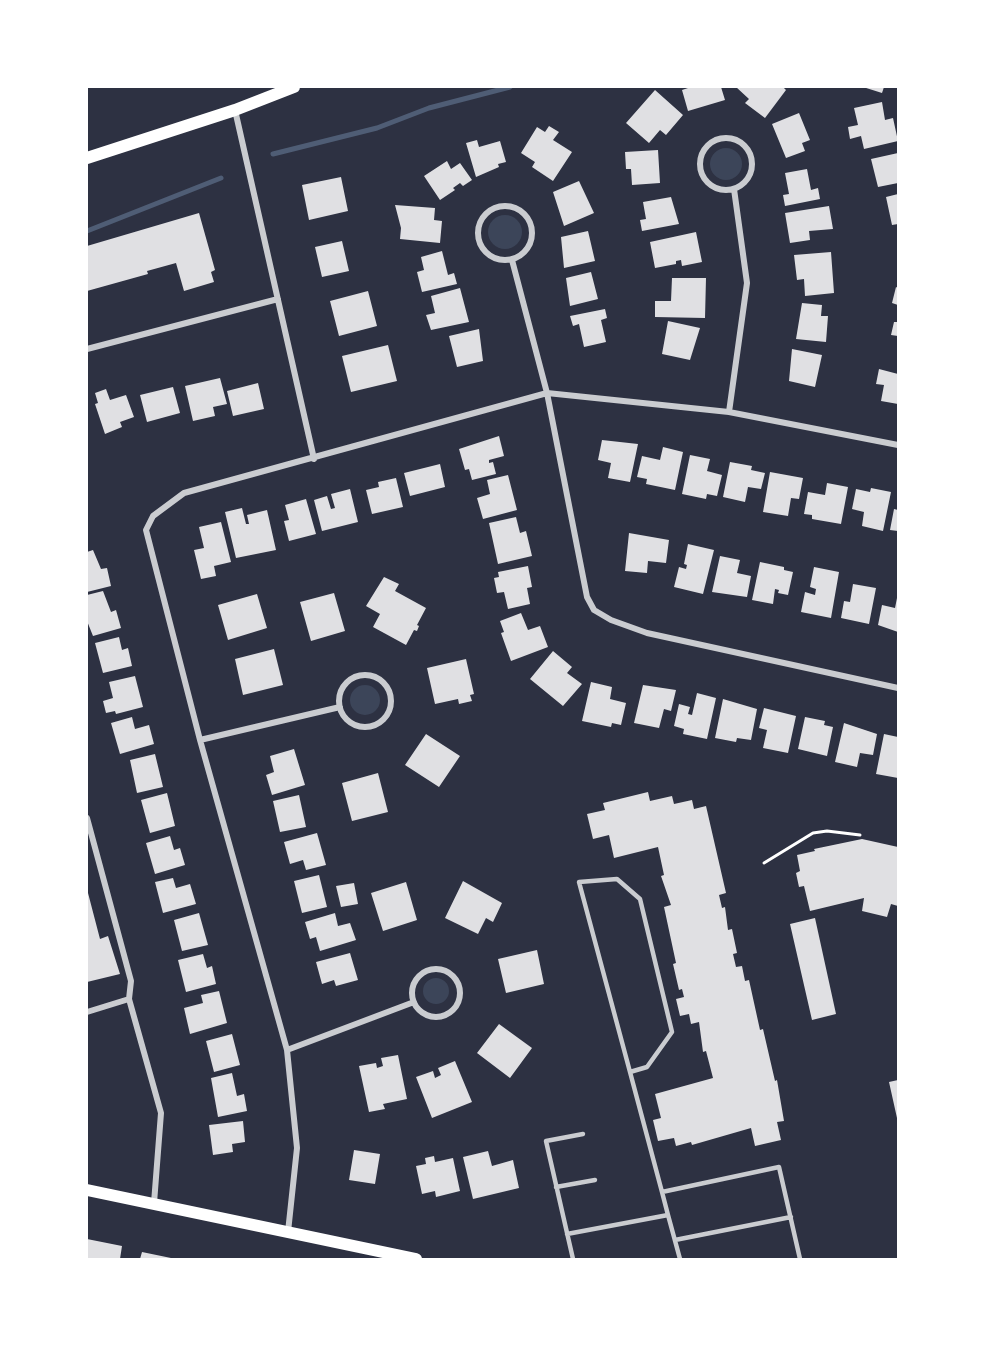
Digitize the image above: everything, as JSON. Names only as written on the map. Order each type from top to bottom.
[{"type":"main road","points":[[87,158],[235,110],[294,87]]},
{"type":"main road","points":[[87,1190],[416,1259]]},
{"type":"street","points":[[235,110],[314,459]]},
{"type":"street","points":[[731,138],[739,141],[750,154],[751,171],[741,185],[734,189],[716,189],[703,178],[699,161],[707,145],[714,140],[731,138]]},
{"type":"street","points":[[729,412],[747,283],[734,189]]},
{"type":"street","points":[[498,207],[516,208],[530,222],[531,240],[527,249],[512,260],[503,261],[488,255],[478,241],[478,224],[489,210],[498,207]]},
{"type":"street","points":[[512,260],[547,393],[587,597],[594,610],[611,620],[646,633],[898,688]]},
{"type":"street","points":[[87,349],[278,299]]},
{"type":"street","points":[[288,1232],[297,1148],[287,1050],[200,740],[146,530],[153,516],[184,493],[547,393],[729,412],[898,445]]},
{"type":"street","points":[[363,676],[379,680],[390,693],[389,710],[379,723],[371,726],[355,725],[348,721],[340,707],[342,690],[348,683],[363,676]]},
{"type":"street","points":[[200,740],[340,707]]},
{"type":"street","points":[[87,818],[131,981],[129,999],[161,1113],[153,1204]]},
{"type":"street","points":[[429,969],[445,970],[457,982],[460,989],[457,1004],[446,1014],[431,1016],[418,1009],[414,1002],[412,986],[422,973],[429,969]]},
{"type":"street","points":[[87,1011],[129,999]]},
{"type":"street","points":[[287,1050],[414,1002]]},
{"type":"lane","points":[[630,1072],[647,1067],[672,1032],[640,899],[617,879],[579,882],[680,1259]]},
{"type":"lane","points":[[573,1259],[546,1141],[583,1134]]},
{"type":"lane","points":[[662,1192],[779,1167],[800,1259]]},
{"type":"lane","points":[[556,1187],[595,1180]]},
{"type":"lane","points":[[567,1234],[668,1215]]},
{"type":"lane","points":[[675,1240],[791,1217]]},
{"type":"path","points":[[764,863],[813,832],[827,831],[860,835]]},
{"type":"shaded area","points":[[726,148],[737,153],[742,164],[737,175],[726,180],[715,175],[710,164],[715,153]]},
{"type":"shaded area","points":[[505,215],[517,220],[522,232],[517,244],[505,249],[493,244],[488,232],[493,220]]},
{"type":"shaded area","points":[[365,685],[376,689],[380,700],[376,711],[365,715],[354,711],[350,700],[354,689]]},
{"type":"shaded area","points":[[436,978],[445,982],[449,991],[445,1000],[436,1004],[427,1000],[423,991],[427,982]]},
{"type":"building","points":[[691,87],[721,87],[725,100],[688,111],[682,90]]},
{"type":"building","points":[[736,87],[783,87],[786,90],[765,118],[745,103],[749,99]]},
{"type":"building","points":[[863,87],[884,87],[882,93]]},
{"type":"building","points":[[655,90],[683,115],[666,135],[660,130],[649,143],[626,123]]},
{"type":"building","points":[[882,102],[885,120],[893,118],[898,141],[864,149],[861,136],[850,139],[848,127],[858,125],[854,108]]},
{"type":"building","points":[[799,113],[810,140],[802,143],[805,151],[786,158],[772,124]]},
{"type":"building","points":[[549,126],[559,132],[553,140],[572,152],[553,181],[532,167],[535,162],[521,153],[537,127],[545,132]]},
{"type":"building","points":[[477,140],[479,147],[500,141],[506,162],[476,177],[466,143]]},
{"type":"building","points":[[658,150],[660,183],[632,185],[631,169],[626,169],[625,152]]},
{"type":"building","points":[[898,153],[898,183],[878,187],[871,159]]},
{"type":"building","points":[[447,161],[451,169],[460,163],[472,180],[463,186],[460,183],[453,188],[455,190],[440,200],[424,176]]},
{"type":"building","points":[[807,169],[811,190],[818,188],[820,199],[785,206],[783,195],[789,194],[785,173]]},
{"type":"building","points":[[341,177],[348,211],[309,220],[302,185]]},
{"type":"building","points":[[579,181],[594,213],[564,226],[553,192]]},
{"type":"building","points":[[898,194],[898,224],[892,225],[886,197]]},
{"type":"building","points":[[671,197],[679,224],[642,231],[640,220],[646,219],[643,202]]},
{"type":"building","points":[[395,205],[435,208],[434,220],[442,221],[440,243],[400,239],[401,228]]},
{"type":"building","points":[[829,206],[833,229],[809,231],[810,240],[790,243],[785,213]]},
{"type":"building","points":[[199,213],[215,270],[211,272],[214,282],[184,291],[176,263],[147,271],[148,274],[87,291],[87,246]]},
{"type":"building","points":[[588,231],[595,261],[564,268],[561,237]]},
{"type":"building","points":[[696,232],[702,262],[682,266],[681,260],[676,261],[676,264],[655,268],[650,242]]},
{"type":"building","points":[[342,241],[349,271],[322,277],[315,247]]},
{"type":"building","points":[[442,251],[448,275],[454,273],[457,284],[422,292],[417,272],[424,270],[421,257]]},
{"type":"building","points":[[831,252],[834,293],[805,296],[804,279],[797,280],[794,255]]},
{"type":"building","points":[[591,272],[598,299],[570,306],[566,278]]},
{"type":"building","points":[[672,278],[706,278],[705,318],[655,317],[655,301],[671,301]]},
{"type":"building","points":[[896,287],[898,288],[898,305],[892,303]]},
{"type":"building","points":[[460,288],[469,322],[431,330],[426,315],[435,313],[431,296]]},
{"type":"building","points":[[368,291],[377,326],[339,336],[330,301]]},
{"type":"building","points":[[802,303],[822,305],[821,316],[828,316],[826,342],[796,339]]},
{"type":"building","points":[[605,309],[607,318],[601,320],[606,342],[584,347],[579,324],[573,326],[570,316]]},
{"type":"building","points":[[668,321],[700,328],[690,360],[662,354]]},
{"type":"building","points":[[894,322],[898,322],[898,336],[891,335]]},
{"type":"building","points":[[479,329],[483,361],[457,367],[449,336]]},
{"type":"building","points":[[388,345],[397,381],[351,392],[342,356]]},
{"type":"building","points":[[792,349],[822,355],[815,387],[789,381]]},
{"type":"building","points":[[879,369],[898,374],[898,404],[881,401],[884,385],[876,384]]},
{"type":"building","points":[[220,378],[227,404],[213,407],[215,416],[193,421],[185,386]]},
{"type":"building","points":[[258,383],[264,409],[233,416],[227,391]]},
{"type":"building","points":[[173,387],[180,413],[147,422],[140,395]]},
{"type":"building","points":[[106,389],[110,400],[126,395],[134,417],[120,422],[122,427],[105,434],[95,404],[98,403],[95,393]]},
{"type":"building","points":[[499,436],[504,456],[489,460],[489,463],[493,462],[496,474],[472,480],[469,469],[465,470],[459,449]]},
{"type":"building","points":[[602,440],[638,444],[630,482],[608,478],[611,463],[598,460]]},
{"type":"building","points":[[663,447],[683,452],[675,490],[646,484],[647,479],[637,477],[642,456],[660,460]]},
{"type":"building","points":[[690,455],[710,459],[707,471],[722,475],[717,496],[707,494],[706,499],[682,494]]},
{"type":"building","points":[[730,462],[752,466],[751,470],[765,473],[761,489],[748,487],[745,502],[723,497]]},
{"type":"building","points":[[440,464],[445,487],[410,496],[404,473]]},
{"type":"building","points":[[770,472],[803,478],[799,499],[791,498],[788,516],[763,512]]},
{"type":"building","points":[[508,475],[517,510],[483,519],[477,498],[490,494],[487,480]]},
{"type":"building","points":[[396,478],[403,507],[372,514],[366,490],[379,487],[378,482]]},
{"type":"building","points":[[827,483],[848,487],[841,524],[812,519],[812,515],[804,514],[808,492],[825,495]]},
{"type":"building","points":[[871,488],[891,492],[883,531],[862,526],[864,512],[852,509],[856,489],[870,492]]},
{"type":"building","points":[[350,489],[358,522],[322,531],[314,500],[327,496],[331,509],[335,508],[331,494]]},
{"type":"building","points":[[306,499],[316,534],[289,541],[284,521],[289,520],[285,505]]},
{"type":"building","points":[[242,508],[246,524],[249,524],[247,515],[267,510],[276,550],[236,558],[225,512]]},
{"type":"building","points":[[894,509],[898,510],[898,531],[890,530]]},
{"type":"building","points":[[516,517],[520,533],[526,531],[532,556],[498,564],[489,523]]},
{"type":"building","points":[[221,522],[231,562],[214,566],[216,576],[201,579],[194,550],[204,548],[199,527]]},
{"type":"building","points":[[629,533],[669,540],[666,563],[648,561],[647,573],[625,571]]},
{"type":"building","points":[[688,544],[714,550],[703,594],[674,587],[679,567],[686,569],[687,565],[684,564]]},
{"type":"building","points":[[93,550],[101,569],[107,568],[111,586],[87,592],[87,552]]},
{"type":"building","points":[[720,556],[740,560],[737,573],[751,576],[747,597],[712,592]]},
{"type":"building","points":[[760,562],[784,567],[784,570],[793,572],[788,595],[778,593],[779,590],[775,589],[773,604],[752,600]]},
{"type":"building","points":[[528,566],[532,587],[527,588],[530,604],[508,609],[504,592],[497,593],[494,578],[499,577],[498,572]]},
{"type":"building","points":[[814,567],[839,572],[831,618],[801,612],[805,592],[815,595],[816,589],[810,587]]},
{"type":"building","points":[[384,577],[399,584],[395,591],[426,608],[417,625],[419,626],[417,631],[414,630],[406,645],[373,627],[380,614],[366,606]]},
{"type":"building","points":[[853,584],[876,588],[869,624],[841,618],[844,601],[850,602]]},
{"type":"building","points":[[103,591],[111,612],[116,610],[121,628],[93,636],[87,621],[87,595]]},
{"type":"building","points":[[334,593],[345,631],[311,641],[300,602]]},
{"type":"building","points":[[257,594],[267,628],[228,640],[218,605]]},
{"type":"building","points":[[897,598],[898,632],[878,625],[882,605],[895,608]]},
{"type":"building","points":[[521,613],[528,630],[540,626],[548,647],[511,661],[501,633],[504,632],[500,621]]},
{"type":"building","points":[[119,637],[122,650],[128,648],[132,666],[103,673],[95,643]]},
{"type":"building","points":[[274,649],[283,685],[243,695],[235,659]]},
{"type":"building","points":[[553,651],[572,667],[567,673],[582,684],[563,706],[530,679]]},
{"type":"building","points":[[466,659],[474,694],[470,695],[472,701],[459,704],[458,699],[435,704],[427,668]]},
{"type":"building","points":[[135,676],[143,707],[116,714],[115,711],[106,713],[103,701],[113,698],[109,682]]},
{"type":"building","points":[[591,682],[612,687],[610,699],[626,703],[621,725],[612,723],[611,727],[582,721]]},
{"type":"building","points":[[643,685],[676,690],[671,711],[664,709],[659,728],[634,723]]},
{"type":"building","points":[[697,693],[716,698],[707,739],[683,734],[684,729],[674,726],[679,704],[690,707],[688,714],[692,715]]},
{"type":"building","points":[[723,699],[757,709],[751,740],[737,738],[736,742],[715,738]]},
{"type":"building","points":[[764,708],[796,716],[788,753],[763,748],[767,730],[759,728]]},
{"type":"building","points":[[132,717],[135,729],[149,725],[154,744],[120,754],[111,723]]},
{"type":"building","points":[[805,717],[825,721],[824,725],[833,727],[827,756],[798,749]]},
{"type":"building","points":[[844,723],[877,734],[873,755],[860,753],[857,767],[835,762]]},
{"type":"building","points":[[426,734],[460,756],[439,787],[405,765]]},
{"type":"building","points":[[884,734],[898,737],[898,778],[876,774]]},
{"type":"building","points":[[294,749],[305,785],[272,795],[266,775],[274,772],[270,756]]},
{"type":"building","points":[[155,754],[163,787],[137,793],[130,760]]},
{"type":"building","points":[[378,773],[388,812],[352,821],[342,783]]},
{"type":"building","points":[[648,792],[650,801],[672,796],[674,804],[692,800],[694,809],[706,806],[726,893],[719,895],[722,908],[725,907],[728,930],[732,929],[737,953],[733,954],[736,967],[742,966],[745,981],[749,980],[760,1030],[763,1029],[775,1081],[777,1080],[784,1121],[777,1122],[781,1140],[755,1146],[751,1128],[692,1145],[691,1142],[676,1146],[674,1138],[658,1141],[653,1120],[661,1118],[655,1094],[713,1078],[706,1051],[703,1052],[699,1022],[691,1024],[689,1014],[680,1016],[676,999],[684,997],[682,989],[679,990],[673,964],[676,963],[664,907],[671,905],[661,876],[664,875],[658,847],[614,858],[609,835],[593,839],[587,814],[605,810],[603,803]]},
{"type":"building","points":[[167,793],[175,826],[150,833],[141,800]]},
{"type":"building","points":[[299,795],[306,827],[280,832],[273,801]]},
{"type":"building","points":[[317,833],[326,865],[306,870],[303,860],[290,864],[284,842]]},
{"type":"building","points":[[170,836],[174,850],[180,848],[185,865],[155,874],[146,843]]},
{"type":"building","points":[[862,839],[898,847],[898,906],[891,904],[887,917],[862,911],[864,898],[810,911],[804,886],[799,887],[796,873],[800,871],[797,855]]},
{"type":"building","points":[[319,875],[327,907],[302,913],[294,881]]},
{"type":"building","points":[[173,878],[176,888],[190,884],[196,904],[163,913],[155,882]]},
{"type":"building","points":[[463,881],[502,903],[493,922],[486,918],[478,934],[445,918]]},
{"type":"building","points":[[406,882],[417,920],[383,931],[371,893]]},
{"type":"building","points":[[354,883],[358,904],[341,907],[336,886]]},
{"type":"building","points":[[88,893],[100,939],[108,936],[120,974],[87,982]]},
{"type":"building","points":[[199,913],[208,945],[182,951],[174,920]]},
{"type":"building","points":[[335,913],[338,926],[350,923],[356,940],[320,951],[316,937],[310,939],[305,922]]},
{"type":"building","points":[[815,918],[836,1014],[812,1020],[790,924]]},
{"type":"building","points":[[537,950],[544,984],[506,993],[498,959]]},
{"type":"building","points":[[350,953],[358,980],[336,986],[334,980],[322,984],[316,962]]},
{"type":"building","points":[[203,954],[207,968],[212,966],[216,984],[186,992],[178,960]]},
{"type":"building","points":[[219,991],[227,1023],[190,1034],[184,1008],[203,1003],[201,995]]},
{"type":"building","points":[[499,1024],[532,1048],[510,1078],[477,1053]]},
{"type":"building","points":[[232,1034],[240,1065],[214,1072],[206,1041]]},
{"type":"building","points":[[398,1055],[407,1099],[383,1104],[385,1109],[369,1112],[359,1066],[376,1063],[377,1068],[383,1066],[381,1058]]},
{"type":"building","points":[[455,1061],[472,1102],[432,1118],[416,1077],[433,1071],[435,1078],[441,1075],[438,1068]]},
{"type":"building","points":[[232,1073],[237,1096],[244,1094],[247,1111],[218,1117],[211,1078]]},
{"type":"building","points":[[898,1080],[898,1118],[897,1118],[889,1082]]},
{"type":"building","points":[[243,1121],[245,1142],[232,1144],[233,1152],[213,1155],[209,1125]]},
{"type":"building","points":[[354,1150],[380,1154],[375,1184],[349,1180]]},
{"type":"building","points":[[488,1151],[492,1166],[513,1160],[519,1188],[473,1199],[463,1157]]},
{"type":"building","points":[[434,1156],[435,1162],[453,1158],[460,1191],[436,1197],[435,1191],[422,1194],[416,1166],[426,1164],[425,1158]]},
{"type":"building","points":[[87,1239],[122,1246],[120,1259],[87,1259]]},
{"type":"building","points":[[142,1252],[171,1258],[171,1259],[140,1259]]},
{"type":"waterway","points":[[273,154],[377,128],[429,108],[510,87]]},
{"type":"waterway","points":[[87,231],[221,178]]}]
